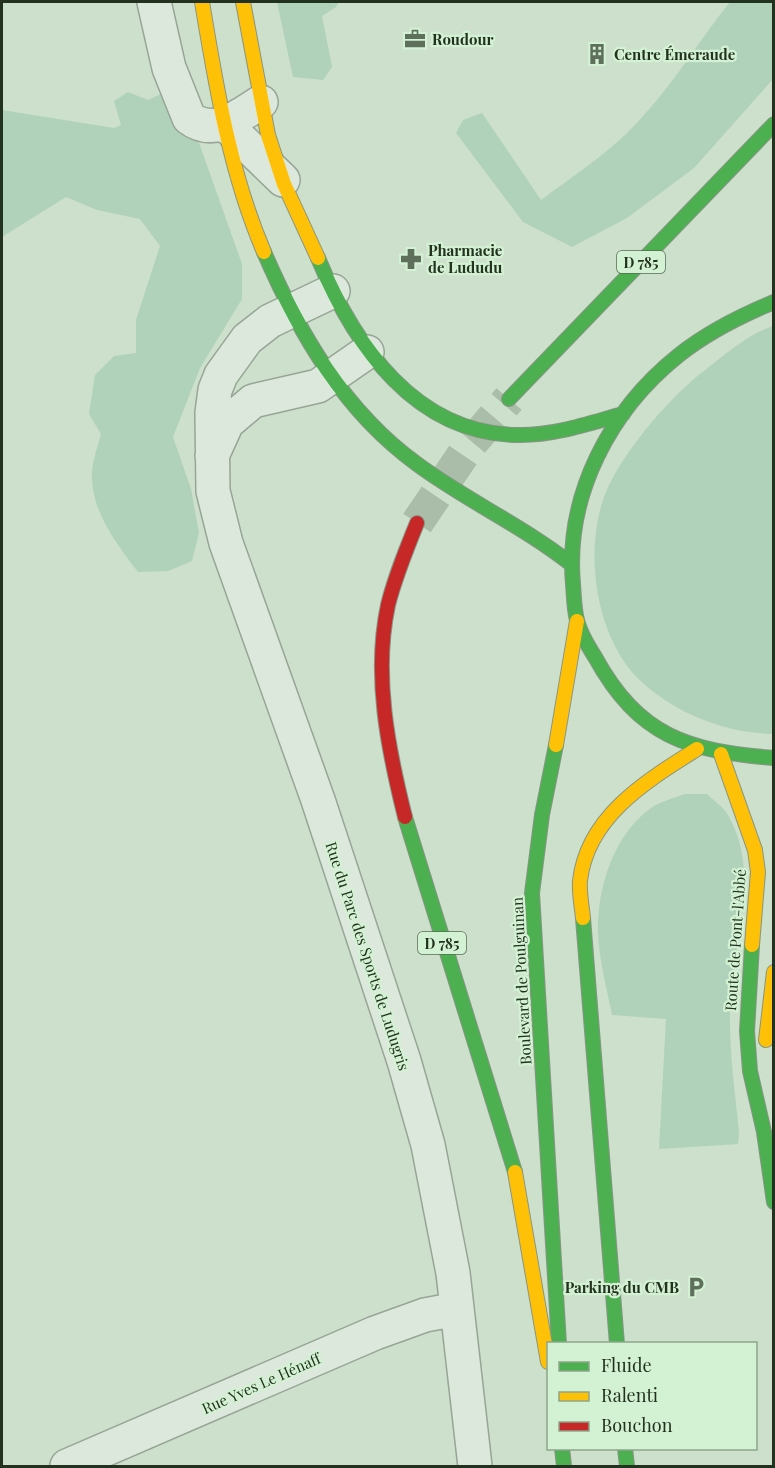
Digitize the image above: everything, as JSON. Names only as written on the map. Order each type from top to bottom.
[{"type":"main road","points":[[202,2],[225,124],[248,204],[289,311],[306,341],[332,377],[377,430],[415,464],[543,541],[571,564]]},
{"type":"main road","points":[[243,2],[261,102],[282,180],[333,291],[367,352],[391,381],[412,399],[451,422],[476,430],[506,435],[553,432],[623,414]]},
{"type":"main road","name":"D 785","points":[[509,399],[774,124]]},
{"type":"main road","points":[[774,302],[741,316],[699,340],[654,378],[623,414],[604,444],[587,478],[574,522],[571,564],[577,621],[603,676],[621,699],[640,717],[668,737],[721,754],[774,758]]},
{"type":"main road","name":"D 785","points":[[417,523],[392,585],[384,631],[383,692],[387,735],[418,863],[507,1141],[519,1189],[547,1350]]},
{"type":"main road","name":"Boulevard de Poulguinan","points":[[559,1342],[532,894],[542,815],[568,684],[577,621]]},
{"type":"main road","points":[[617,1342],[580,880],[593,838],[618,804],[631,791],[697,748]]},
{"type":"main road","name":"Route de Pont-l'Abbé","points":[[721,754],[752,841],[758,872],[748,987],[747,1031],[750,1071],[764,1132],[774,1202]]},
{"type":"main road","name":"Route de Pont-l'Abbé","points":[[764,1132],[765,1060],[774,972]]},
{"type":"main road","points":[[562,1450],[564,1467]]},
{"type":"main road","points":[[625,1450],[627,1467]]},
{"type":"street","points":[[154,2],[169,68],[189,118],[206,126],[225,124],[261,102]]},
{"type":"street","points":[[225,124],[282,180]]},
{"type":"street","name":"Rue du Parc des Sports de Ludugris","points":[[333,291],[270,321],[247,339],[221,375],[215,390],[212,412],[211,457],[217,513],[318,800],[404,1061],[439,1192],[457,1309],[475,1467]]},
{"type":"street","points":[[211,457],[227,423],[241,410],[264,396],[318,386],[367,352]]},
{"type":"street","name":"Rue Yves Le Hénaff","points":[[67,1467],[375,1333],[424,1315],[457,1309]]},
{"type":"green space","points":[[277,2],[339,2],[336,7],[322,16],[332,67],[323,80],[293,77]]},
{"type":"green space","points":[[730,2],[773,2],[773,79],[694,168],[627,218],[572,247],[523,222],[456,133],[463,120],[482,113],[541,200],[595,160],[633,127],[667,87]]},
{"type":"green space","points":[[128,92],[148,100],[161,94],[198,140],[242,264],[242,299],[200,368],[173,437],[191,489],[199,533],[192,561],[168,571],[138,572],[106,525],[92,485],[94,457],[101,434],[89,414],[95,375],[114,356],[136,353],[136,320],[160,246],[140,219],[97,210],[66,197],[2,237],[2,110],[114,128],[121,125],[114,101]]},
{"type":"green space","points":[[773,326],[773,734],[738,730],[704,720],[672,705],[644,684],[627,665],[614,643],[597,590],[595,562],[600,508],[617,470],[639,438],[692,381],[746,339]]},
{"type":"green space","points":[[685,794],[707,794],[725,811],[739,840],[743,863],[742,912],[730,1010],[731,1056],[739,1132],[738,1144],[659,1149],[666,1019],[612,1015],[600,954],[598,916],[604,881],[617,848],[627,833],[651,808]]},
{"type":"tunnel","points":[[417,523],[469,446],[509,399]]},
{"type":"traffic: fast","points":[[509,399],[774,124]]},
{"type":"traffic: fast","points":[[264,252],[292,312],[309,341],[326,368],[367,420],[417,464],[553,550],[571,564]]},
{"type":"traffic: fast","points":[[318,258],[350,322],[370,352],[394,380],[420,402],[450,420],[484,431],[521,435],[560,431],[623,414]]},
{"type":"traffic: fast","points":[[774,302],[701,339],[654,377],[632,401],[613,428],[597,457],[576,518],[572,551],[575,607],[580,630],[612,684],[629,706],[648,722],[669,735],[691,744],[716,751],[774,758]]},
{"type":"traffic: fast","points":[[556,745],[542,815],[532,893],[559,1342]]},
{"type":"traffic: fast","points":[[405,817],[515,1172]]},
{"type":"traffic: fast","points":[[583,918],[617,1342]]},
{"type":"traffic: fast","points":[[752,945],[747,1031],[750,1071],[764,1132],[774,1202]]},
{"type":"traffic: fast","points":[[562,1450],[564,1466]]},
{"type":"traffic: fast","points":[[625,1450],[627,1466]]},
{"type":"traffic: slow","points":[[202,2],[225,129],[242,191],[264,252]]},
{"type":"traffic: slow","points":[[243,2],[268,135],[284,184],[318,258]]},
{"type":"traffic: slow","points":[[556,745],[577,621]]},
{"type":"traffic: slow","points":[[583,918],[580,881],[585,858],[594,837],[607,819],[640,787],[697,749]]},
{"type":"traffic: slow","points":[[721,754],[755,850],[758,872],[752,945]]},
{"type":"traffic: slow","points":[[766,1040],[774,972]]},
{"type":"traffic: slow","points":[[515,1172],[547,1356]]},
{"type":"traffic: jam","points":[[405,817],[384,712],[382,658],[388,605],[397,574],[417,523]]},
{"type":"place","name":"Roudour","points":[[415,39]]},
{"type":"place","name":"Centre Émeraude","points":[[597,54]]},
{"type":"place","name":"Pharmacie de Lududu","points":[[411,259]]},
{"type":"place","name":"Parking du CMB","points":[[696,1287]]}]
